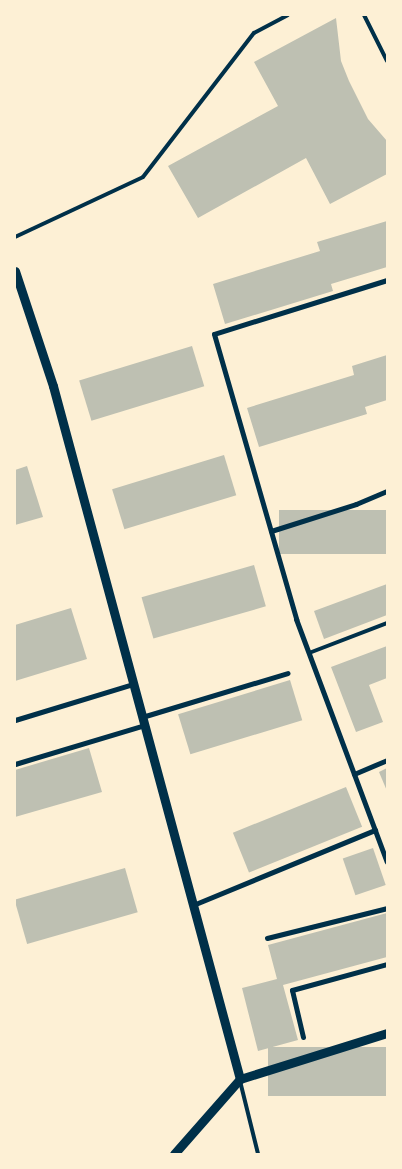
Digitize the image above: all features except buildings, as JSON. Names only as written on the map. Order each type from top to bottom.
[{"type":"street","points":[[15,271],[54,386],[240,1079]]},
{"type":"street","points":[[387,280],[214,334],[296,619],[387,862]]},
{"type":"street","points":[[271,531],[387,492]]},
{"type":"street","points":[[15,764],[288,673]]},
{"type":"street","points":[[15,720],[133,684]]},
{"type":"street","points":[[354,774],[387,760]]},
{"type":"street","points":[[193,905],[375,830]]},
{"type":"street","points":[[267,938],[387,908]]},
{"type":"street","points":[[303,1036],[292,990],[387,964]]},
{"type":"street","points":[[174,1154],[240,1079],[387,1033]]},
{"type":"lane","points":[[15,237],[143,177],[254,33],[288,15]]},
{"type":"lane","points":[[364,15],[387,61]]},
{"type":"lane","points":[[309,652],[387,623]]},
{"type":"lane","points":[[240,1079],[258,1154]]}]
